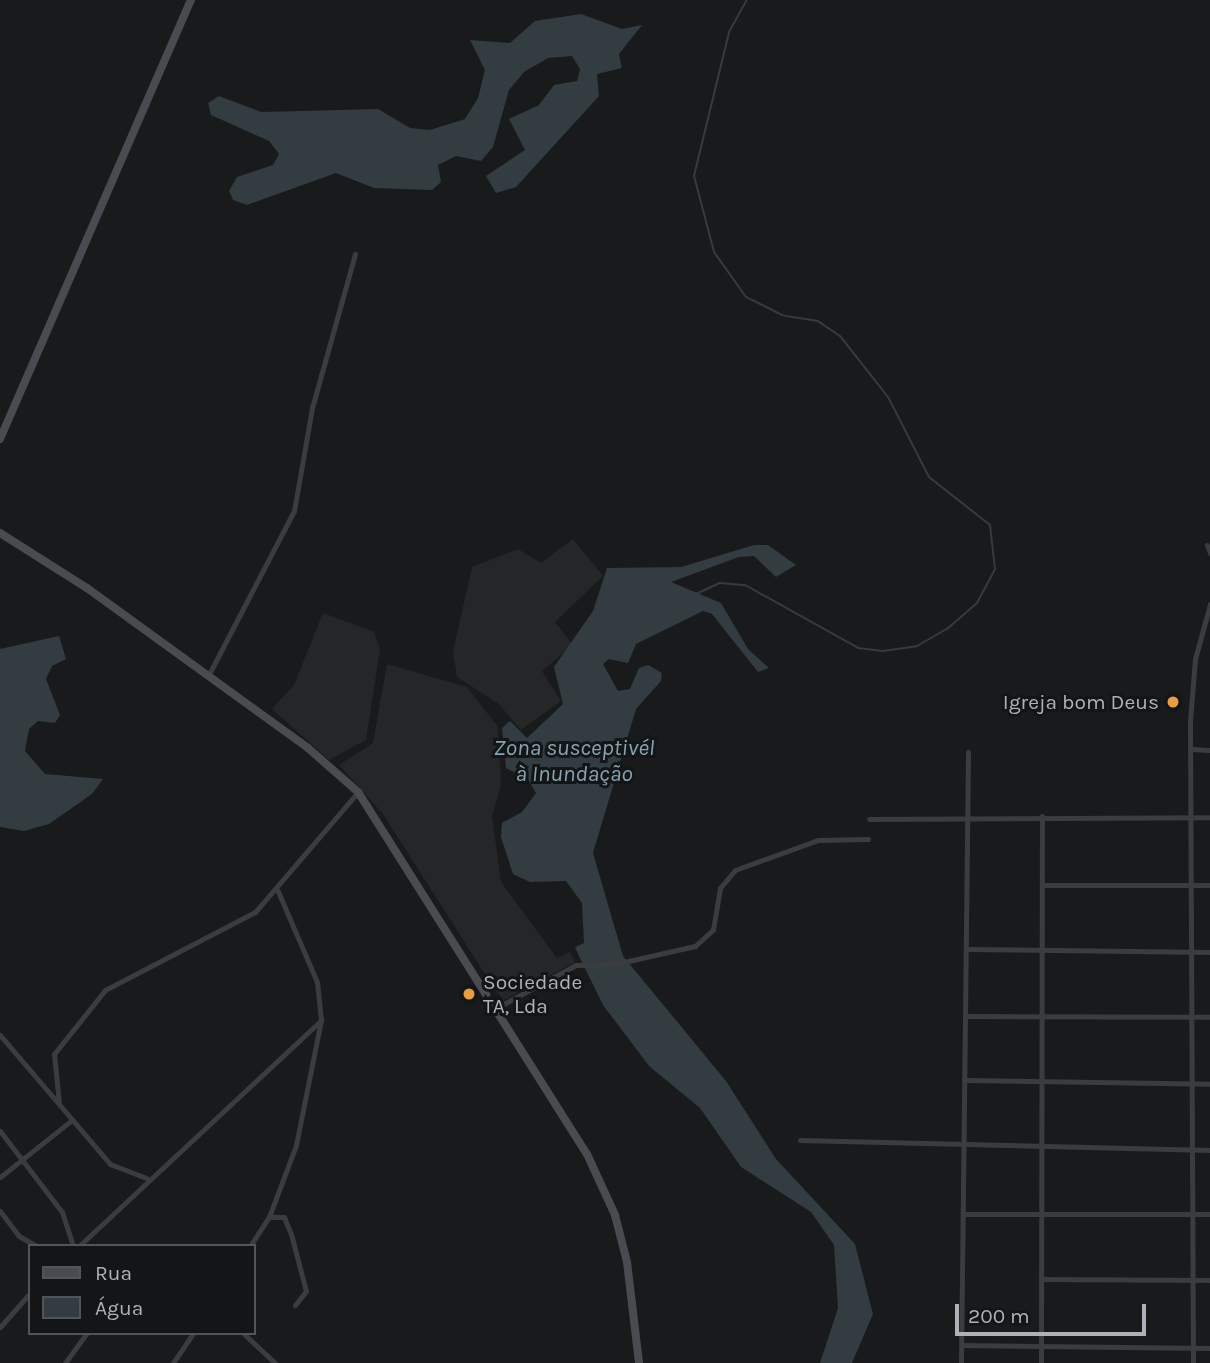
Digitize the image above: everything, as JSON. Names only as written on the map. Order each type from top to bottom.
[{"type":"main road","points":[[0,439],[191,0]]},
{"type":"main road","points":[[0,533],[208,676],[358,792],[498,1007],[587,1154],[615,1215],[635,1300],[639,1363]]},
{"type":"street","points":[[208,676],[295,511],[312,408],[355,254]]},
{"type":"street","points":[[1207,545],[1210,553]]},
{"type":"street","points":[[1193,1363],[1191,1214],[1194,816],[1190,750],[1195,659],[1210,604]]},
{"type":"street","points":[[1190,750],[1210,750]]},
{"type":"street","points":[[961,1363],[968,752]]},
{"type":"street","points":[[59,1104],[54,1054],[112,982],[243,920],[277,890],[324,824],[358,792]]},
{"type":"street","points":[[1041,1363],[1042,816]]},
{"type":"street","points":[[869,819],[1210,817]]},
{"type":"street","points":[[498,1007],[576,965],[615,964],[695,946],[713,930],[720,888],[735,870],[818,840],[868,839]]},
{"type":"street","points":[[1043,886],[1210,885]]},
{"type":"street","points":[[251,1244],[270,1217],[296,1145],[321,1020],[317,982],[277,890]]},
{"type":"street","points":[[967,949],[1042,953],[1210,952]]},
{"type":"street","points":[[965,1016],[1210,1017]]},
{"type":"street","points":[[81,1244],[146,1178],[321,1020]]},
{"type":"street","points":[[0,1035],[110,1164],[146,1178]]},
{"type":"street","points":[[964,1080],[1210,1084]]},
{"type":"street","points":[[0,1177],[21,1157],[72,1120]]},
{"type":"street","points":[[0,1130],[62,1212],[72,1244]]},
{"type":"street","points":[[800,1140],[1041,1149],[1210,1150]]},
{"type":"street","points":[[0,1211],[19,1236],[33,1244]]},
{"type":"street","points":[[964,1213],[1210,1214]]},
{"type":"street","points":[[270,1217],[284,1217],[291,1234],[306,1291],[295,1305]]},
{"type":"street","points":[[1041,1279],[1210,1280]]},
{"type":"street","points":[[0,1327],[28,1295]]},
{"type":"street","points":[[65,1363],[86,1335]]},
{"type":"street","points":[[245,1335],[275,1363]]},
{"type":"street","points":[[173,1363],[192,1336]]},
{"type":"street","points":[[962,1345],[1210,1348]]},
{"type":"shaded area","points":[[573,539],[603,576],[555,622],[573,645],[542,671],[561,701],[521,730],[499,704],[457,677],[453,651],[472,567],[518,549],[541,563]]},
{"type":"shaded area","points":[[323,613],[374,632],[380,649],[366,740],[329,760],[272,709],[294,685]]},
{"type":"shaded area","points":[[387,664],[467,687],[498,727],[501,785],[492,816],[501,882],[557,958],[570,952],[575,962],[502,1001],[383,814],[339,765],[373,743]]},
{"type":"water","points":[[581,14],[622,29],[642,25],[619,54],[622,68],[597,74],[599,96],[516,187],[496,193],[486,176],[525,150],[509,119],[539,105],[554,85],[577,81],[580,69],[572,56],[548,58],[524,72],[509,90],[493,147],[481,161],[456,156],[438,165],[441,182],[432,190],[374,188],[336,173],[247,205],[233,200],[229,191],[237,177],[273,165],[279,154],[269,141],[211,115],[208,103],[219,96],[261,112],[378,109],[410,128],[430,130],[465,119],[478,98],[485,70],[470,40],[510,43],[535,21]]},
{"type":"water","name":"Zona susceptivél à Inundação","points":[[754,545],[768,545],[796,565],[776,577],[754,556],[739,557],[671,582],[721,603],[748,649],[769,668],[758,672],[712,614],[703,611],[636,644],[628,663],[609,659],[603,664],[618,691],[630,689],[639,668],[648,665],[662,673],[661,681],[636,709],[593,853],[623,956],[726,1081],[776,1159],[855,1244],[873,1314],[852,1363],[820,1363],[838,1308],[834,1245],[811,1212],[741,1167],[700,1108],[649,1066],[603,1005],[575,947],[584,943],[582,903],[566,881],[530,882],[513,874],[501,837],[502,823],[522,812],[536,793],[528,779],[506,768],[502,728],[510,721],[527,738],[563,704],[554,667],[593,611],[607,568],[681,567]]},
{"type":"water","points":[[59,636],[66,659],[52,666],[46,679],[60,715],[55,723],[38,721],[29,729],[25,751],[45,774],[103,779],[92,794],[49,824],[24,831],[0,827],[0,649]]},
{"type":"waterway","points":[[696,594],[720,583],[745,585],[858,648],[883,651],[917,646],[947,629],[977,603],[995,569],[990,525],[929,477],[888,397],[840,336],[818,321],[782,315],[746,297],[714,252],[694,176],[729,32],[747,0]]},
{"type":"place","name":"Igreja bom Deus","points":[[1173,702]]},
{"type":"place","name":"Sociedade TA, Lda","points":[[469,994]]}]
